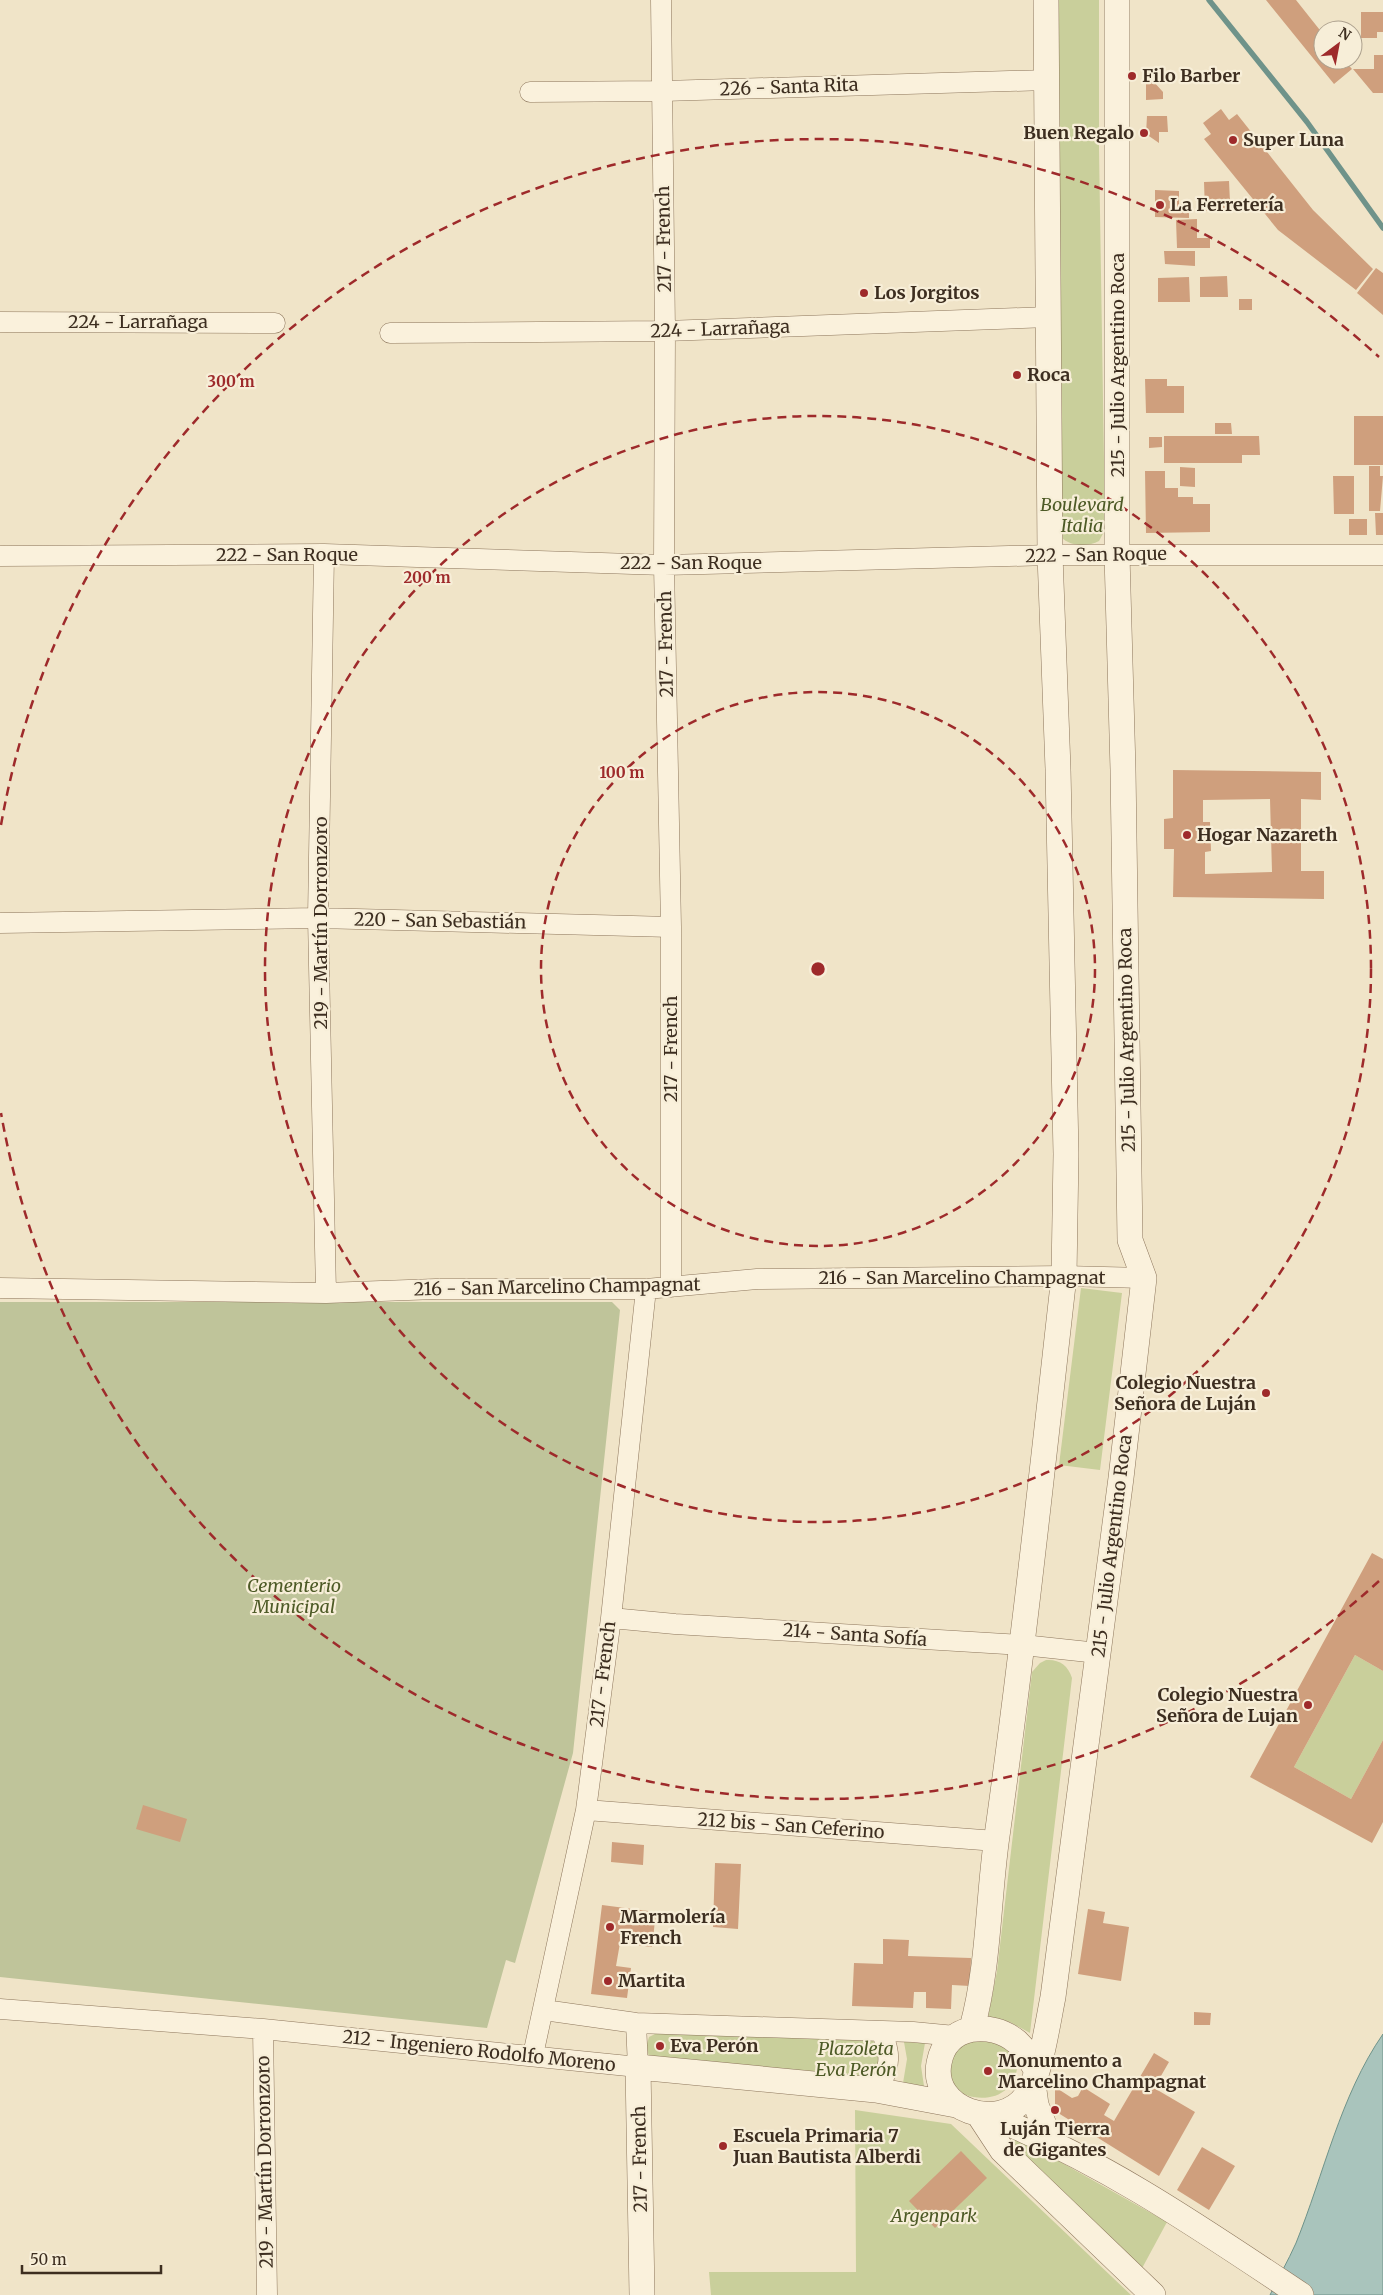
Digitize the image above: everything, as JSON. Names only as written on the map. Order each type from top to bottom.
[{"type":"street","name":"217 - French","points":[[661,0],[665,331],[664,565],[671,927],[671,1287]]},
{"type":"street","points":[[1046,0],[1050,555],[1058,769],[1066,1154],[1064,1276],[1023,1645],[996,1841],[980,1984],[964,2032],[944,2047],[938,2071],[943,2087],[956,2105],[1050,2140],[1184,2217],[1301,2295]]},
{"type":"street","name":"215 - Julio Argentino Roca","points":[[1050,2140],[1036,2105],[1034,2077],[1044,2043],[1053,1997],[1122,1478],[1144,1278],[1130,1240],[1123,770],[1117,555],[1117,0]]},
{"type":"street","name":"226 - Santa Rita","points":[[530,92],[663,91],[1047,80]]},
{"type":"street","name":"224 - Larrañaga","points":[[390,333],[665,331],[1049,317]]},
{"type":"street","name":"224 - Larrañaga","points":[[0,322],[275,323]]},
{"type":"street","name":"222 - San Roque","points":[[0,556],[324,554],[664,565],[1050,555],[1383,555]]},
{"type":"street","name":"219 - Martín Dorronzoro","points":[[324,554],[318,918],[326,1293]]},
{"type":"street","name":"220 - San Sebastián","points":[[0,923],[318,918],[671,927]]},
{"type":"street","name":"216 - San Marcelino Champagnat","points":[[0,1288],[326,1293],[436,1289],[646,1288],[757,1279],[1064,1276],[1144,1278]]},
{"type":"street","name":"217 - French","points":[[534,2055],[586,1810],[611,1618],[646,1288]]},
{"type":"street","name":"214 - Santa Sofía","points":[[611,1618],[675,1624],[1023,1645],[1098,1654]]},
{"type":"street","name":"212 bis - San Ceferino","points":[[586,1810],[996,1841]]},
{"type":"street","name":"212 - Ingeniero Rodolfo Moreno","points":[[0,2009],[263,2029],[534,2055],[876,2090],[956,2105]]},
{"type":"street","points":[[544,2010],[636,2023],[881,2032],[964,2032],[993,2029],[1006,2034],[1022,2047],[1034,2077],[1027,2096],[1017,2106],[1004,2113],[984,2115]]},
{"type":"street","name":"217 - French","points":[[636,2023],[642,2295]]},
{"type":"street","name":"219 - Martín Dorronzoro","points":[[263,2029],[267,2295]]},
{"type":"street","points":[[876,2090],[885,2079],[890,2058],[887,2043],[881,2032]]},
{"type":"street","points":[[984,2115],[1002,2150],[1153,2295]]},
{"type":"green space","name":"Boulevard Italia","points":[[1053,0],[1099,0],[1099,150],[1105,530],[1099,541],[1085,545],[1070,543],[1061,537]]},
{"type":"green space","points":[[1081,1288],[1122,1293],[1100,1470],[1059,1465]]},
{"type":"green space","name":"Cementerio Municipal","points":[[0,1302],[612,1302],[620,1310],[573,1753],[515,1963],[506,1960],[487,2028],[0,1977]]},
{"type":"green space","points":[[1355,1655],[1383,1671],[1383,1740],[1351,1799],[1294,1767]]},
{"type":"green space","points":[[1046,1660],[1059,1662],[1065,1666],[1072,1678],[1030,2033],[1010,2022],[988,2017],[997,1971],[1032,1672],[1040,1663]]},
{"type":"green space","name":"Plazoleta Eva Perón","points":[[657,2033],[857,2038],[873,2041],[882,2049],[876,2078],[649,2056],[646,2047],[649,2037]]},
{"type":"green space","points":[[969,2041],[995,2041],[1017,2056],[1017,2070],[1013,2082],[1005,2090],[985,2098],[961,2093],[950,2086],[950,2051]]},
{"type":"green space","points":[[904,2042],[925,2043],[921,2066],[924,2086],[903,2083],[907,2059]]},
{"type":"green space","name":"Argenpark","points":[[855,2110],[951,2124],[1131,2295],[711,2295],[709,2272],[856,2272]]},
{"type":"green space","points":[[1016,2137],[1167,2222],[1140,2272],[1010,2144]]},
{"type":"water","points":[[1383,2034],[1383,2295],[1270,2295],[1296,2243],[1355,2083]]},
{"type":"building","points":[[1266,0],[1296,0],[1313,21],[1313,58]]},
{"type":"building","points":[[1361,12],[1383,12],[1383,32],[1377,32],[1377,38],[1363,38],[1363,20],[1361,20]]},
{"type":"building","points":[[1374,55],[1383,55],[1383,93],[1373,93],[1354,70],[1374,69]]},
{"type":"building","points":[[1323,70],[1351,70],[1334,84]]},
{"type":"building","points":[[1146,81],[1153,81],[1163,92],[1163,99],[1146,100]]},
{"type":"building","points":[[1221,109],[1229,120],[1237,114],[1313,210],[1373,269],[1356,290],[1278,230],[1204,139],[1211,134],[1203,123]]},
{"type":"building","points":[[1147,116],[1167,116],[1168,132],[1159,132],[1159,143],[1146,134]]},
{"type":"building","points":[[1229,181],[1230,202],[1244,202],[1244,210],[1205,211],[1204,182]]},
{"type":"building","points":[[1155,190],[1179,191],[1179,204],[1189,204],[1189,218],[1155,217]]},
{"type":"building","points":[[1197,219],[1197,238],[1210,238],[1210,248],[1177,248],[1176,220]]},
{"type":"building","points":[[1164,251],[1195,251],[1195,266],[1165,264]]},
{"type":"building","points":[[1376,268],[1383,273],[1383,315],[1357,293]]},
{"type":"building","points":[[1227,276],[1228,297],[1200,297],[1200,277]]},
{"type":"building","points":[[1189,277],[1190,302],[1158,302],[1158,278]]},
{"type":"building","points":[[1239,299],[1252,299],[1252,310],[1239,310]]},
{"type":"building","points":[[1145,379],[1167,379],[1167,386],[1184,386],[1184,413],[1146,413]]},
{"type":"building","points":[[1354,416],[1383,416],[1383,465],[1354,465]]},
{"type":"building","points":[[1215,423],[1231,423],[1232,434],[1215,434]]},
{"type":"building","points":[[1164,436],[1259,436],[1260,455],[1242,455],[1242,463],[1164,463]]},
{"type":"building","points":[[1149,437],[1162,437],[1162,447],[1149,448]]},
{"type":"building","points":[[1369,466],[1380,466],[1380,476],[1383,476],[1380,511],[1369,511]]},
{"type":"building","points":[[1180,467],[1195,468],[1195,487],[1180,486]]},
{"type":"building","points":[[1145,471],[1165,471],[1165,488],[1178,488],[1178,497],[1193,497],[1193,504],[1210,504],[1210,532],[1146,533]]},
{"type":"building","points":[[1333,476],[1354,476],[1354,514],[1334,514]]},
{"type":"building","points":[[1375,513],[1383,513],[1383,535],[1376,535]]},
{"type":"building","points":[[1349,519],[1367,519],[1367,535],[1349,535]]},
{"type":"building","name":"Hogar Nazareth","points":[[1173,770],[1321,772],[1321,800],[1301,799],[1301,871],[1324,871],[1324,899],[1173,897],[1174,849],[1164,849],[1164,819],[1173,818]],"holes":[[[1270,799],[1272,872],[1205,874],[1205,852],[1211,851],[1210,822],[1203,822],[1203,800]]]},
{"type":"building","name":"Colegio Nuestra Señora de Lujan","points":[[1372,1553],[1383,1559],[1383,1671],[1355,1655],[1294,1767],[1351,1799],[1383,1740],[1383,1822],[1372,1843],[1250,1777]]},
{"type":"building","points":[[143,1805],[187,1819],[180,1842],[136,1829]]},
{"type":"building","points":[[612,1842],[644,1845],[643,1865],[611,1862]]},
{"type":"building","points":[[715,1863],[741,1864],[738,1929],[713,1927]]},
{"type":"building","points":[[602,1905],[656,1912],[652,1947],[620,1943],[616,1966],[631,1968],[627,1998],[591,1994]]},
{"type":"building","points":[[1088,1909],[1105,1912],[1103,1923],[1129,1927],[1121,1981],[1078,1974]]},
{"type":"building","points":[[883,1939],[909,1940],[908,1956],[971,1958],[970,1986],[952,1985],[951,2009],[926,2008],[926,1992],[914,1992],[913,2008],[852,2006],[854,1963],[883,1964]]},
{"type":"building","points":[[1194,2012],[1211,2013],[1210,2025],[1194,2025]]},
{"type":"building","points":[[1154,2053],[1169,2062],[1154,2088],[1195,2112],[1159,2176],[1055,2111],[1055,2087],[1072,2098],[1078,2096],[1083,2087],[1110,2104],[1104,2115],[1114,2121]]},
{"type":"building","points":[[1202,2147],[1235,2166],[1209,2210],[1177,2190]]},
{"type":"building","points":[[961,2151],[987,2178],[935,2228],[909,2201]]},
{"type":"waterway","points":[[1209,0],[1307,122],[1383,228]]},
{"type":"place","name":"Filo Barber","points":[[1132,76]]},
{"type":"place","name":"Buen Regalo","points":[[1144,133]]},
{"type":"place","name":"Super Luna","points":[[1233,140]]},
{"type":"place","name":"La Ferretería","points":[[1160,205]]},
{"type":"place","name":"Los Jorgitos","points":[[864,293]]},
{"type":"place","name":"Roca","points":[[1017,375]]},
{"type":"place","name":"Hogar Nazareth","points":[[1187,835]]},
{"type":"place","name":"Colegio Nuestra Señora de Luján","points":[[1266,1393]]},
{"type":"place","name":"Colegio Nuestra Señora de Lujan","points":[[1308,1705]]},
{"type":"place","name":"Marmolería French","points":[[610,1927]]},
{"type":"place","name":"Martita","points":[[608,1981]]},
{"type":"place","name":"Eva Perón","points":[[660,2046]]},
{"type":"place","name":"Monumento a Marcelino Champagnat","points":[[988,2071]]},
{"type":"place","name":"Luján Tierra de Gigantes","points":[[1055,2110]]},
{"type":"place","name":"Escuela Primaria 7 Juan Bautista Alberdi","points":[[723,2146]]}]
